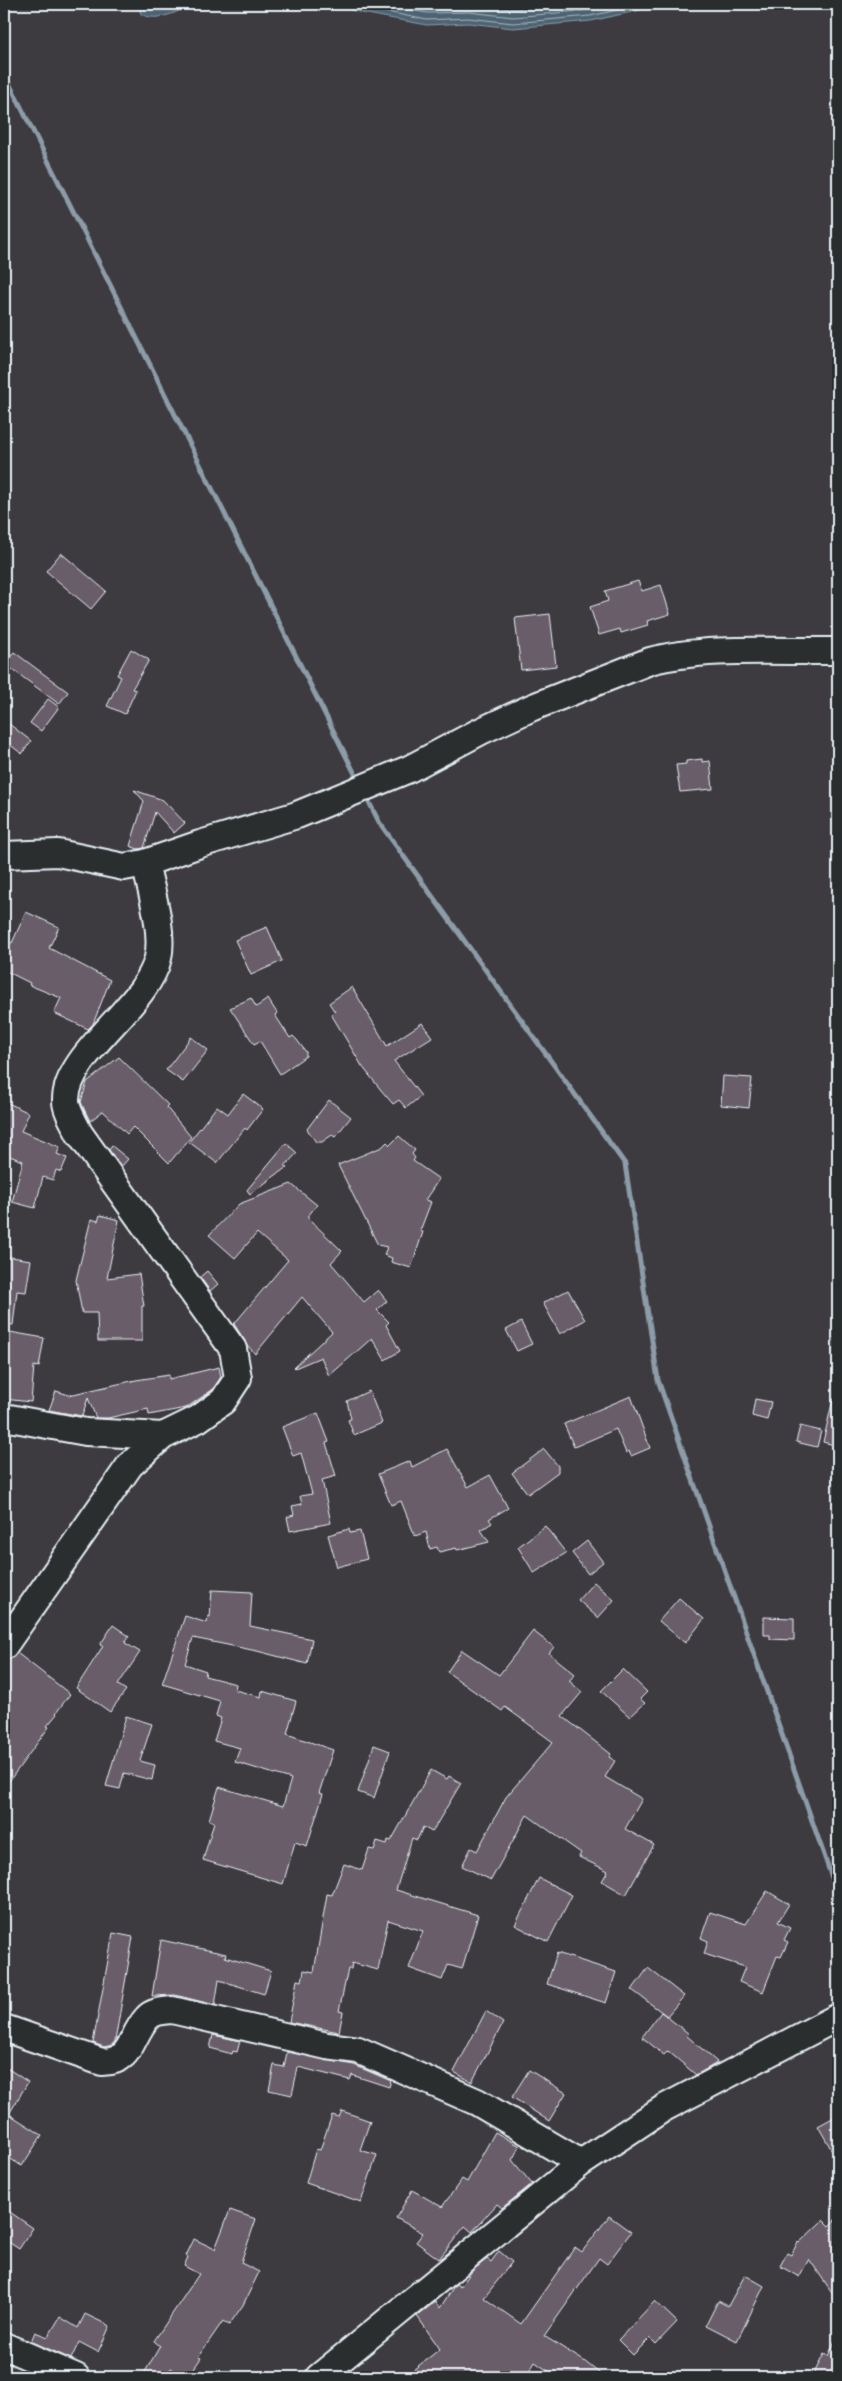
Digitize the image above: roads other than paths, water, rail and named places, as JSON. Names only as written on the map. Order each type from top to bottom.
[{"type":"street","points":[[4,855],[58,853],[124,867],[145,863],[200,844],[297,815],[409,769],[481,731],[533,707],[650,661],[669,656],[697,653],[838,651]]},
{"type":"street","points":[[4,1646],[130,1465],[163,1436],[198,1419],[223,1401],[238,1378],[233,1348],[79,1133],[66,1102],[73,1073],[150,979],[158,957],[158,918],[145,863]]},
{"type":"street","points":[[4,1417],[86,1432],[163,1436]]},
{"type":"street","points":[[4,2028],[102,2062],[113,2062],[125,2054],[147,2018],[158,2012],[172,2010],[327,2046],[358,2050],[477,2102],[580,2163]]},
{"type":"street","points":[[319,2377],[580,2163],[664,2108],[838,2017]]},
{"type":"street","points":[[4,2346],[76,2377]]},
{"type":"water","points":[[138,4],[194,4],[168,15],[154,17],[141,14]]},
{"type":"water","points":[[329,4],[667,4],[591,21],[513,28],[468,23],[427,25],[362,13]]},
{"type":"waterway","points":[[4,73],[359,782]]},
{"type":"waterway","points":[[365,794],[379,822],[625,1164],[658,1380],[838,1895]]}]
